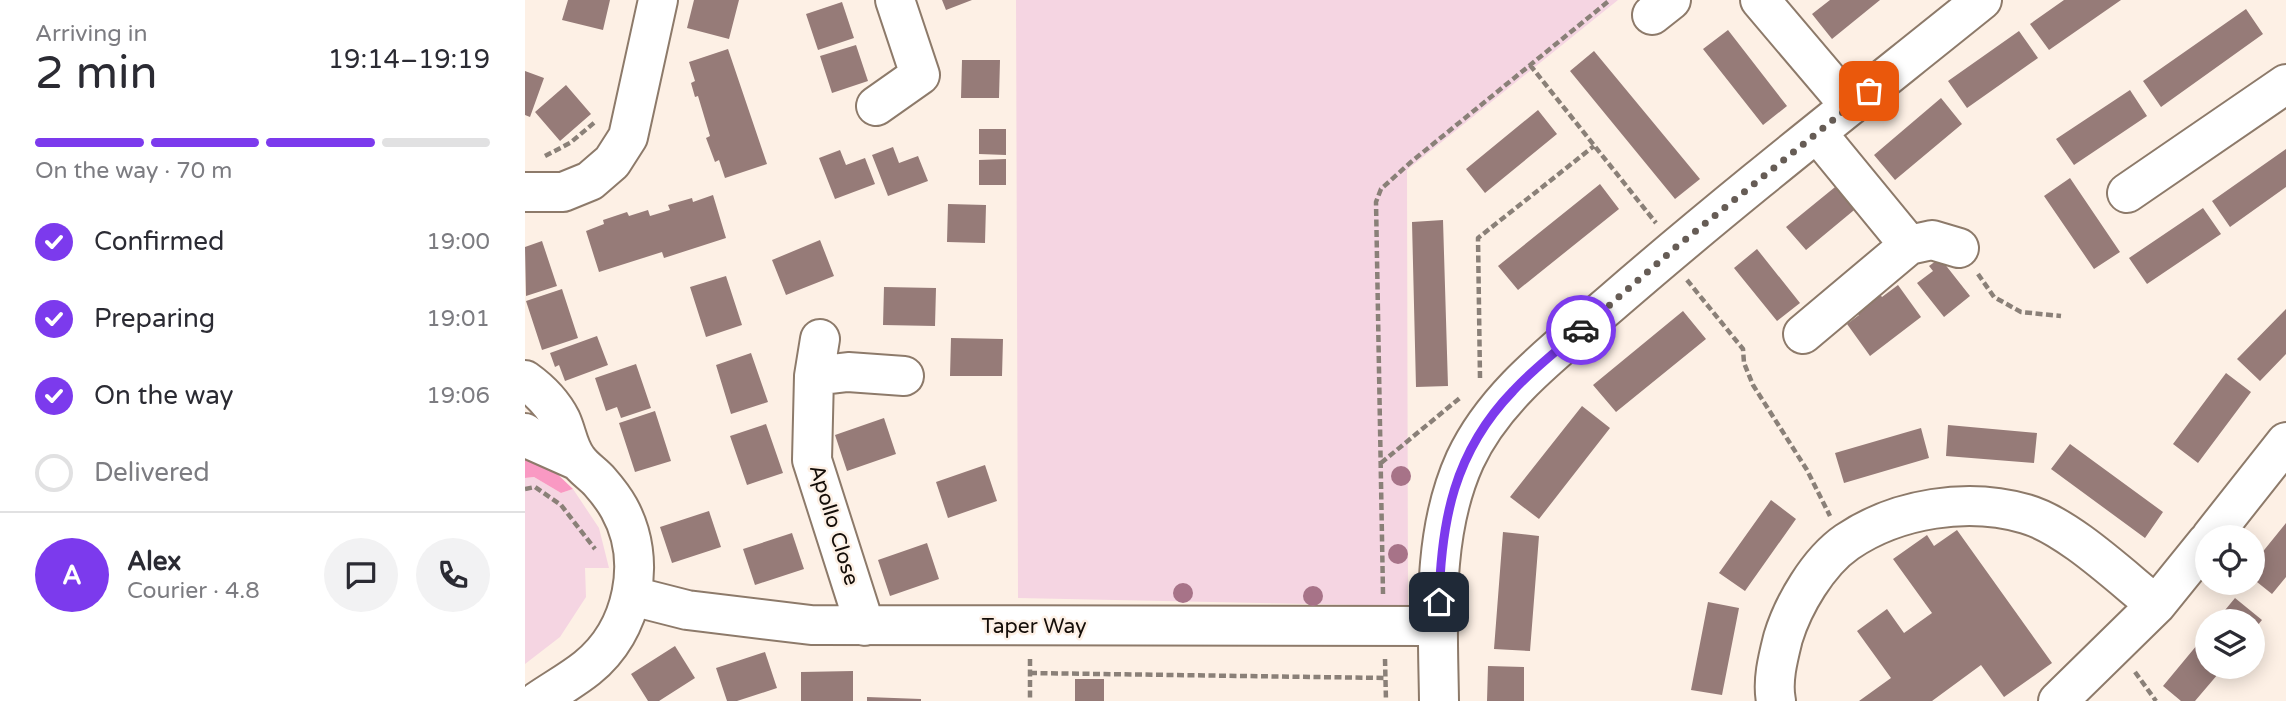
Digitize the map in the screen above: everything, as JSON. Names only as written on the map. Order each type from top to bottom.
[{"type":"street","points":[[530,177],[563,192],[590,181],[612,162],[628,137],[658,0]]},
{"type":"street","points":[[876,106],[920,75],[895,0]]},
{"type":"street","points":[[1761,0],[1850,106]]},
{"type":"street","points":[[1439,701],[1440,555],[1452,492],[1466,459],[1486,424],[1513,391],[1671,252],[1982,0]]},
{"type":"street","points":[[2127,193],[2286,84]]},
{"type":"street","points":[[1817,133],[1909,245]]},
{"type":"street","points":[[1803,334],[1909,245],[1931,240],[1959,248]]},
{"type":"street","name":"Apollo Close","points":[[820,339],[814,376],[812,460],[865,626]]},
{"type":"street","points":[[814,376],[848,372],[904,376]]},
{"type":"street","points":[[525,380],[545,397],[561,420],[577,461]]},
{"type":"street","points":[[525,433],[533,441],[577,461],[600,481],[618,508],[631,536],[636,567],[632,596],[615,636],[589,667],[538,701]]},
{"type":"street","points":[[2220,525],[2286,442]]},
{"type":"street","points":[[1776,701],[1778,657],[1789,619],[1811,580],[1847,542],[1876,524],[1923,511],[1959,506],[2000,507],[2029,515],[2062,532],[2156,605]]},
{"type":"street","points":[[2058,701],[2156,605],[2195,557]]},
{"type":"street","name":"Taper Way","points":[[632,596],[687,610],[811,625],[1438,626]]},
{"type":"path","points":[[1386,701],[1376,202],[1381,189],[1411,162],[1610,0]]},
{"type":"path","points":[[1529,65],[1594,146],[1743,349],[1744,363],[1753,385],[1807,470],[1831,518],[1847,542]]},
{"type":"path","points":[[530,177],[604,116]]},
{"type":"path","points":[[1480,383],[1478,238],[1594,146]]},
{"type":"path","points":[[1959,248],[1994,297],[2021,312],[2061,316]]},
{"type":"path","points":[[525,489],[535,487],[561,505],[594,546],[597,559]]},
{"type":"path","points":[[1030,650],[1030,701]]},
{"type":"path","points":[[1030,673],[1386,678]]},
{"type":"shaded area","points":[[1016,0],[1618,0],[1407,170],[1408,606],[1018,598]]},
{"type":"shaded area","points":[[525,453],[552,469],[573,489],[561,493],[534,477],[525,478]]},
{"type":"shaded area","points":[[534,477],[561,493],[573,489],[599,528],[609,568],[585,568],[586,597],[560,637],[525,664],[525,478]]},
{"type":"building","points":[[568,0],[610,0],[603,30],[562,20]]},
{"type":"building","points":[[694,0],[739,0],[729,39],[687,28]]},
{"type":"building","points":[[942,0],[972,0],[946,10]]},
{"type":"building","points":[[1830,0],[1880,0],[1832,39],[1812,14]]},
{"type":"building","points":[[2064,0],[2121,0],[2049,50],[2030,24]]},
{"type":"building","points":[[842,2],[854,38],[818,50],[806,14]]},
{"type":"building","points":[[2246,9],[2263,34],[2161,107],[2143,81]]},
{"type":"building","points":[[1728,30],[1787,106],[1763,125],[1703,49]]},
{"type":"building","points":[[2019,31],[2038,58],[1967,108],[1948,81]]},
{"type":"building","points":[[856,45],[868,81],[832,93],[820,56]]},
{"type":"building","points":[[728,49],[767,164],[725,178],[719,160],[715,162],[706,138],[710,136],[698,96],[695,97],[691,83],[695,81],[689,62]]},
{"type":"building","points":[[1594,51],[1700,179],[1675,199],[1570,71]]},
{"type":"building","points":[[962,60],[1000,60],[999,98],[961,98]]},
{"type":"building","points":[[525,71],[544,78],[530,117],[525,115]]},
{"type":"building","points":[[566,85],[591,114],[560,141],[535,112]]},
{"type":"building","points":[[2130,90],[2147,116],[2074,165],[2056,139]]},
{"type":"building","points":[[1941,98],[1962,124],[1895,180],[1874,155]]},
{"type":"building","points":[[1538,110],[1557,134],[1485,193],[1466,169]]},
{"type":"building","points":[[979,129],[1006,129],[1006,155],[979,154]]},
{"type":"building","points":[[893,147],[899,163],[918,156],[928,181],[888,196],[872,155]]},
{"type":"building","points":[[2286,149],[2286,187],[2230,227],[2212,201]]},
{"type":"building","points":[[840,150],[846,165],[865,158],[875,184],[835,199],[819,158]]},
{"type":"building","points":[[1006,159],[1006,185],[979,185],[979,160]]},
{"type":"building","points":[[2070,178],[2120,252],[2094,269],[2044,196]]},
{"type":"building","points":[[1840,183],[1859,206],[1806,250],[1786,227]]},
{"type":"building","points":[[1600,184],[1619,209],[1518,290],[1498,266]]},
{"type":"building","points":[[713,195],[726,238],[664,258],[662,252],[599,272],[586,231],[604,224],[603,220],[627,212],[629,216],[648,210],[650,216],[670,210],[668,205],[692,198],[693,202]]},
{"type":"building","points":[[948,204],[986,205],[985,243],[947,242]]},
{"type":"building","points":[[2203,208],[2221,234],[2147,284],[2129,258]]},
{"type":"building","points":[[1443,220],[1448,386],[1416,387],[1412,222]]},
{"type":"building","points":[[820,240],[834,276],[786,295],[772,260]]},
{"type":"building","points":[[542,241],[557,286],[526,296],[525,247]]},
{"type":"building","points":[[1757,249],[1800,303],[1777,321],[1734,268]]},
{"type":"building","points":[[1940,258],[1970,296],[1944,317],[1917,283],[1933,271],[1929,266]]},
{"type":"building","points":[[726,276],[742,325],[706,337],[690,287]]},
{"type":"building","points":[[1898,285],[1921,317],[1870,356],[1847,324],[1859,315],[1854,310],[1878,292],[1882,297]]},
{"type":"building","points":[[884,287],[936,288],[935,326],[883,325]]},
{"type":"building","points":[[562,289],[578,338],[542,350],[526,301]]},
{"type":"building","points":[[2286,309],[2286,354],[2260,381],[2237,359]]},
{"type":"building","points":[[1683,311],[1706,339],[1616,412],[1593,385]]},
{"type":"building","points":[[597,336],[608,365],[565,381],[559,365],[555,367],[550,353]]},
{"type":"building","points":[[951,338],[1003,339],[1002,376],[950,376]]},
{"type":"building","points":[[751,353],[768,402],[731,414],[716,365]]},
{"type":"building","points":[[636,364],[651,408],[621,418],[617,407],[606,411],[595,378]]},
{"type":"building","points":[[2226,373],[2251,392],[2198,463],[2173,444]]},
{"type":"building","points":[[1582,406],[1610,428],[1539,519],[1510,497]]},
{"type":"building","points":[[655,411],[671,461],[635,472],[619,423]]},
{"type":"building","points":[[884,418],[896,454],[847,471],[835,435]]},
{"type":"building","points":[[766,424],[783,473],[747,485],[730,436]]},
{"type":"building","points":[[1948,425],[2037,433],[2034,463],[1946,456]]},
{"type":"building","points":[[1921,428],[1929,458],[1844,483],[1835,453]]},
{"type":"building","points":[[2070,444],[2163,512],[2145,538],[2051,469]]},
{"type":"building","points":[[985,465],[997,501],[948,518],[936,482]]},
{"type":"building","points":[[1771,500],[1796,519],[1745,591],[1719,573]]},
{"type":"building","points":[[709,511],[721,547],[672,563],[660,527]]},
{"type":"building","points":[[2286,523],[2286,577],[2272,594],[2265,588],[2265,549]]},
{"type":"building","points":[[1957,530],[2052,663],[2004,697],[1981,665],[1932,701],[1859,701],[1891,678],[1857,631],[1887,609],[1904,633],[1932,613],[1893,559],[1927,535],[1934,546]]},
{"type":"building","points":[[1503,532],[1539,536],[1530,651],[1494,649]]},
{"type":"building","points":[[792,533],[804,569],[755,585],[743,549]]},
{"type":"building","points":[[927,543],[939,579],[890,596],[878,560]]},
{"type":"building","points":[[2235,598],[2248,609],[2226,609]]},
{"type":"building","points":[[1708,602],[1739,608],[1722,695],[1691,690]]},
{"type":"building","points":[[675,646],[695,678],[659,701],[648,701],[631,674]]},
{"type":"building","points":[[2195,647],[2195,679],[2214,679],[2195,701],[2181,701],[2163,686]]},
{"type":"building","points":[[765,652],[777,688],[737,701],[727,701],[716,668]]},
{"type":"building","points":[[1488,666],[1524,667],[1524,701],[1487,701]]},
{"type":"building","points":[[853,671],[853,701],[801,701],[801,672]]},
{"type":"building","points":[[1075,679],[1104,679],[1104,701],[1075,701]]},
{"type":"building","points":[[867,697],[921,699],[921,701],[867,701]]},
{"type":"way so far","points":[[1581,330],[1676,247],[1869,91]]},
{"type":"route","points":[[1439,602],[1440,555],[1452,492],[1466,459],[1486,424],[1513,391],[1581,330]]}]
